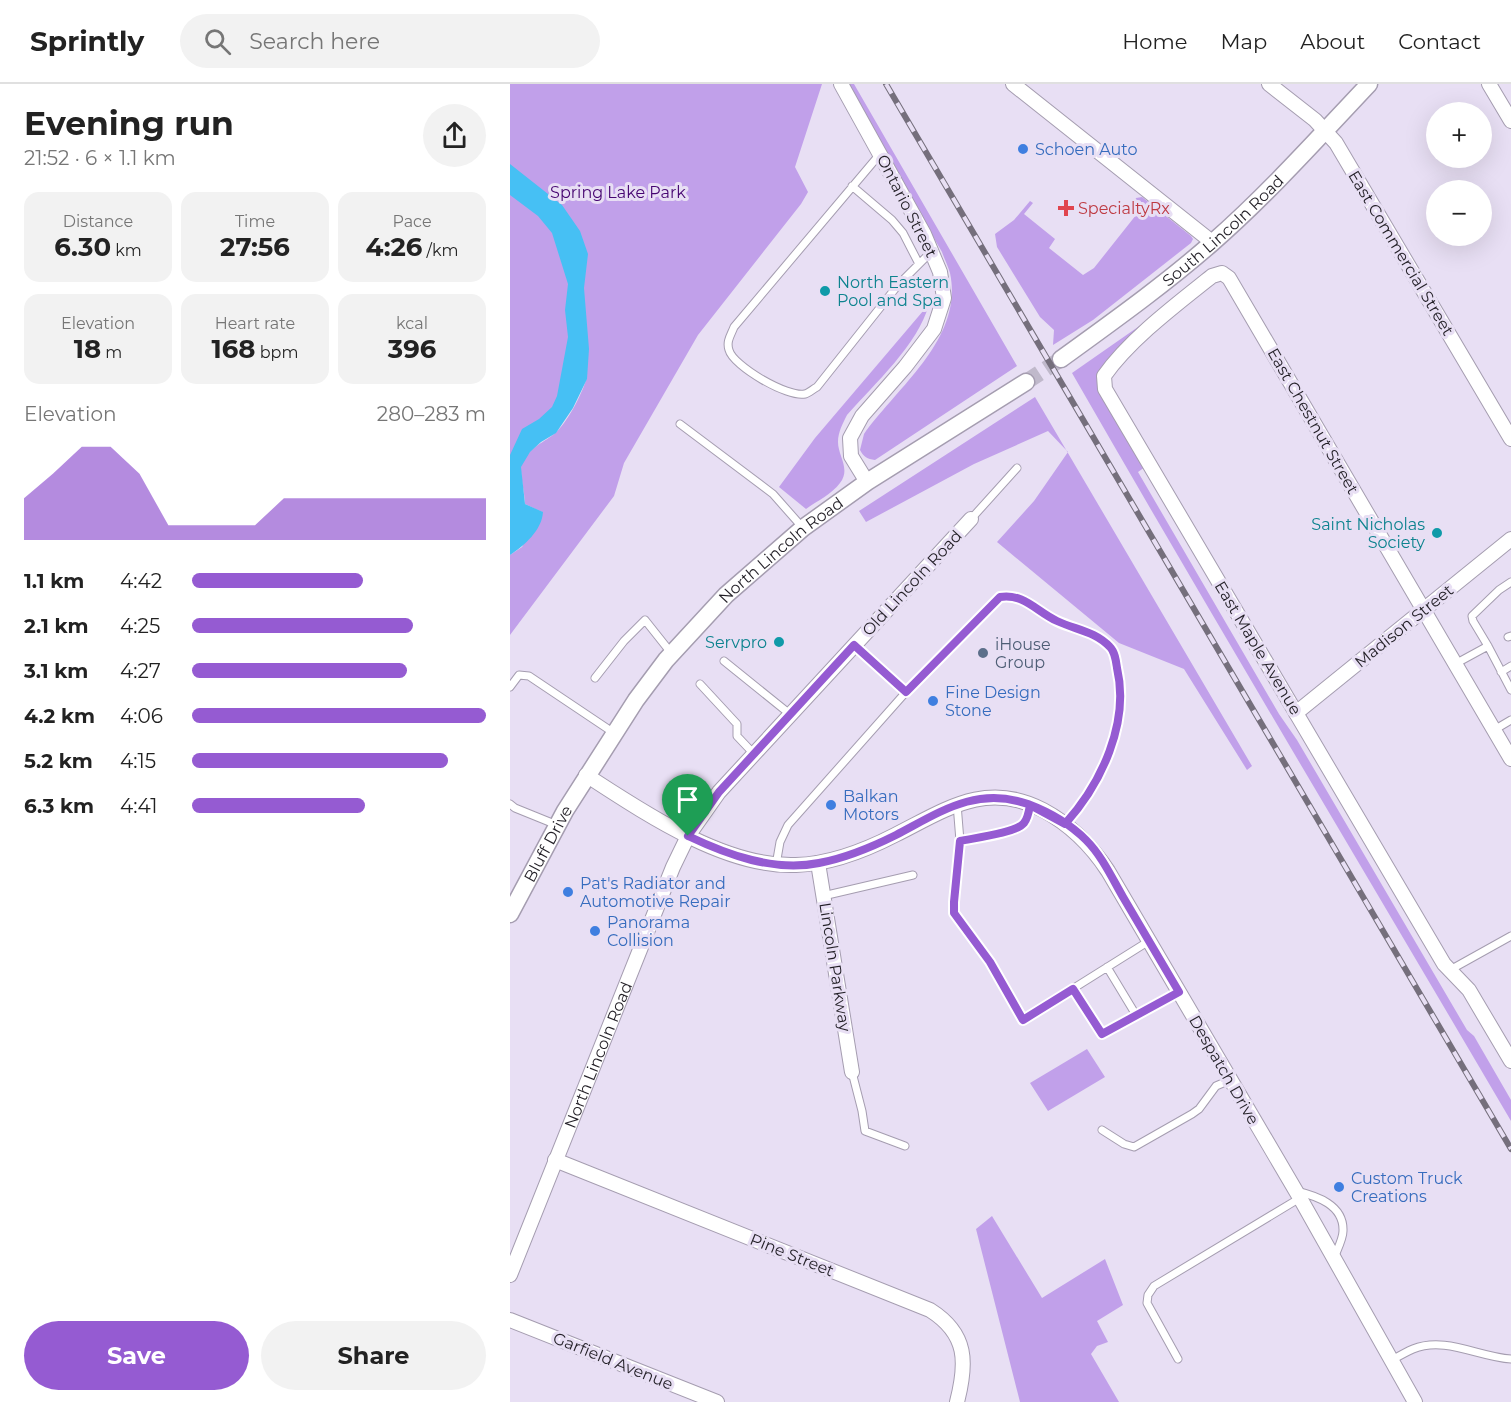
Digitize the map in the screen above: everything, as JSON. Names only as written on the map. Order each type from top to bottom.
[{"type":"street","name":"Ontario Street","points":[[841,84],[932,252],[940,272],[944,298],[934,328],[905,367],[862,416],[850,438],[851,456],[867,482]]},
{"type":"street","points":[[1013,84],[1212,242]]},
{"type":"street","name":"East Commercial Street","points":[[1269,84],[1315,120],[1342,154],[1511,439]]},
{"type":"street","name":"South Lincoln Road","points":[[1061,359],[1148,295],[1212,242],[1262,196],[1369,84]]},
{"type":"street","points":[[1489,84],[1511,121]]},
{"type":"street","name":"East Maple Avenue","points":[[1222,273],[1212,276],[1137,340],[1104,376],[1105,389],[1438,954],[1469,990],[1509,1052]]},
{"type":"street","name":"East Chestnut Street","points":[[1222,273],[1229,278],[1511,759]]},
{"type":"street","name":"North Lincoln Road","points":[[586,775],[636,700],[672,654],[726,595],[803,528],[867,482],[1026,382]]},
{"type":"street","name":"Old Lincoln Road","points":[[688,836],[719,792],[971,519]]},
{"type":"street","name":"Madison Street","points":[[1296,713],[1511,539]]},
{"type":"street","name":"Despatch Drive","points":[[586,775],[688,836],[729,854],[777,865],[818,863],[848,856],[929,816],[974,799],[1006,798],[1030,805],[1065,824],[1086,841],[1099,856],[1334,1258],[1415,1402]]},
{"type":"street","name":"Bluff Drive","points":[[510,914],[586,775]]},
{"type":"street","name":"North Lincoln Road","points":[[510,1275],[673,867],[688,836]]},
{"type":"street","name":"Lincoln Parkway","points":[[818,863],[852,1072]]},
{"type":"street","name":"Pine Street","points":[[555,1160],[930,1310],[945,1321],[958,1337],[962,1347],[963,1379],[957,1402]]},
{"type":"street","name":"Garfield Avenue","points":[[510,1320],[717,1402]]},
{"type":"lane","points":[[880,154],[734,327],[728,340],[729,350],[735,360],[766,381],[794,394],[806,394],[817,387],[898,285],[932,252]]},
{"type":"lane","points":[[852,186],[892,220],[903,233],[919,264]]},
{"type":"lane","points":[[680,424],[773,494],[803,528]]},
{"type":"lane","points":[[971,519],[1017,468]]},
{"type":"lane","points":[[1511,582],[1499,590],[1472,616],[1511,690]]},
{"type":"lane","points":[[777,865],[780,842],[788,825],[906,692],[1000,597],[1012,595],[1025,600],[1043,615],[1101,638],[1113,649],[1122,706],[1113,740],[1096,779],[1079,808],[1065,824]]},
{"type":"lane","points":[[595,678],[624,641],[645,620],[672,654]]},
{"type":"lane","points":[[854,645],[906,692]]},
{"type":"lane","points":[[1455,664],[1488,646]]},
{"type":"lane","points":[[724,661],[791,714]]},
{"type":"lane","points":[[1501,672],[1511,666]]},
{"type":"lane","points":[[510,687],[519,675],[529,676],[614,733]]},
{"type":"lane","points":[[700,684],[737,724],[737,736],[754,754]]},
{"type":"lane","points":[[1494,730],[1511,720]]},
{"type":"lane","points":[[510,804],[557,825]]},
{"type":"lane","points":[[957,804],[960,841],[954,913],[990,962],[1023,1020],[1149,941]]},
{"type":"lane","points":[[960,841],[1022,826],[1030,805]]},
{"type":"lane","points":[[824,896],[913,875]]},
{"type":"lane","points":[[1450,970],[1511,936]]},
{"type":"lane","points":[[1107,967],[1136,1015]]},
{"type":"lane","points":[[1073,989],[1102,1034],[1179,992]]},
{"type":"lane","points":[[852,1072],[865,1131],[905,1146]]},
{"type":"lane","points":[[1102,1130],[1124,1144],[1134,1147],[1192,1114],[1199,1109],[1216,1086],[1230,1080]]},
{"type":"lane","points":[[1178,1359],[1147,1303],[1154,1286],[1297,1195],[1321,1198],[1332,1206],[1342,1220],[1344,1233],[1334,1258]]},
{"type":"lane","points":[[1392,1360],[1413,1349],[1428,1345],[1448,1346],[1511,1359]]},
{"type":"green space","name":"Spring Lake Park","points":[[510,84],[822,84],[795,167],[808,192],[698,335],[624,463],[614,496],[510,635],[510,555],[522,547],[542,512],[525,504],[521,466],[530,451],[554,434],[564,423],[587,377],[524,439],[510,542]]},
{"type":"green space","points":[[847,84],[854,84],[1017,366],[875,460],[866,457],[860,450],[864,434],[925,360],[938,340],[947,319],[952,297],[950,273],[942,252],[853,100]]},
{"type":"green space","points":[[1142,197],[1191,236],[1193,239],[1191,243],[1093,320],[1053,345],[1054,330],[1040,317],[997,247],[995,234],[1014,220],[1030,201],[1033,203],[1024,214],[1055,239],[1049,248],[1083,275],[1094,268],[1140,210],[1132,203],[1136,198]]},
{"type":"green space","points":[[929,304],[906,349],[845,418],[838,438],[844,468],[840,483],[829,494],[806,509],[779,487],[815,438]]},
{"type":"green space","points":[[1148,320],[1098,382],[1100,394],[1145,467],[1138,472],[1279,714],[1297,740],[1467,1030],[1474,1036],[1511,1100],[1511,1121],[1072,373]]},
{"type":"green space","points":[[1035,397],[1066,450],[1048,431],[974,464],[866,522],[859,511]]},
{"type":"green space","points":[[1068,453],[1252,766],[1247,770],[1184,669],[1119,643],[997,542],[1034,501]]},
{"type":"green space","points":[[1087,1049],[1105,1077],[1048,1111],[1030,1083]]},
{"type":"green space","points":[[992,1216],[1042,1298],[1105,1259],[1123,1305],[1097,1321],[1108,1342],[1097,1346],[1091,1354],[1119,1402],[1020,1402],[976,1229]]},
{"type":"water","points":[[510,164],[562,205],[580,231],[588,254],[584,288],[589,349],[587,379],[573,408],[556,433],[530,452],[521,467],[525,504],[543,512],[536,531],[510,555],[510,455],[522,429],[539,419],[552,407],[557,396],[568,337],[565,310],[568,284],[552,233],[538,216],[510,195]]},
{"type":"tunnel","points":[[1026,382],[1061,359]]},
{"type":"railway","points":[[886,84],[1511,1149]]},
{"type":"place","name":"Schoen Auto","points":[[1023,149]]},
{"type":"place","name":"SpecialtyRx","points":[[1066,208]]},
{"type":"place","name":"North Eastern Pool and Spa","points":[[825,291]]},
{"type":"place","name":"Saint Nicholas Society","points":[[1437,533]]},
{"type":"place","name":"Servpro","points":[[779,642]]},
{"type":"place","name":"iHouse Group","points":[[983,653]]},
{"type":"place","name":"Fine Design Stone","points":[[933,701]]},
{"type":"place","name":"Balkan Motors","points":[[831,805]]},
{"type":"place","name":"Pat's Radiator and Automotive Repair","points":[[568,892]]},
{"type":"place","name":"Panorama Collision","points":[[595,931]]},
{"type":"place","name":"Custom Truck Creations","points":[[1339,1187]]},
{"type":"route","points":[[688,836],[719,792],[854,645],[906,692],[1000,597],[1012,595],[1025,600],[1043,615],[1101,638],[1113,649],[1122,706],[1113,740],[1096,779],[1079,808],[1065,824],[1056,817],[1038,808],[1030,805],[1026,820],[1022,826],[960,841],[954,913],[990,962],[1023,1020],[1073,989],[1102,1034],[1179,992],[1099,856],[1086,841],[1056,817],[1038,808],[1022,802],[991,797],[960,803],[848,856],[818,863],[777,865],[753,861],[729,854],[688,836]]}]
